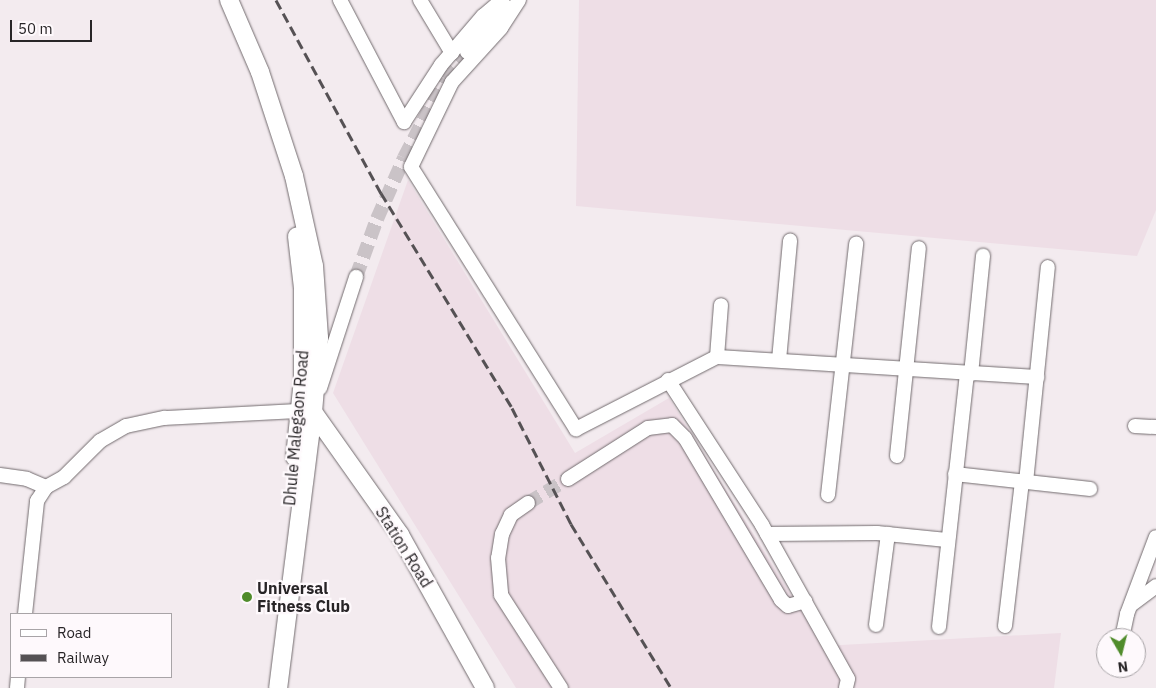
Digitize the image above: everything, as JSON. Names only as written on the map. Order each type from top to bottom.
[{"type":"main road","name":"Dhule Malegaon Road","points":[[217,0],[274,147],[300,248],[306,412]]},
{"type":"main road","name":"Dhule Malegaon Road","points":[[229,0],[260,72],[294,176],[314,266],[319,338],[306,412],[268,688]]},
{"type":"main road","points":[[278,688],[306,412]]},
{"type":"main road","name":"Station Road","points":[[306,412],[400,535],[485,688]]},
{"type":"street","points":[[340,0],[404,122],[452,53],[483,16],[502,0]]},
{"type":"street","points":[[420,0],[452,53]]},
{"type":"street","points":[[467,52],[511,0]]},
{"type":"street","points":[[519,0],[501,28],[452,82],[411,167],[576,429],[717,356],[1037,377]]},
{"type":"street","points":[[779,360],[790,241]]},
{"type":"street","points":[[828,495],[856,244]]},
{"type":"street","points":[[897,456],[919,248]]},
{"type":"street","points":[[939,627],[947,540],[983,256]]},
{"type":"street","points":[[1005,626],[1037,377],[1048,267]]},
{"type":"street","points":[[25,613],[37,502],[46,487],[64,477],[100,441],[126,426],[165,418],[306,412],[356,277]]},
{"type":"street","points":[[717,356],[721,305]]},
{"type":"street","points":[[668,380],[767,534],[848,679],[846,688]]},
{"type":"street","points":[[568,479],[648,428],[672,425],[685,438],[781,600],[788,606],[805,602]]},
{"type":"street","points":[[1135,426],[1156,427]]},
{"type":"street","points":[[955,474],[1090,488]]},
{"type":"street","points":[[0,475],[27,479],[46,487]]},
{"type":"street","points":[[528,502],[510,515],[502,534],[498,558],[501,595],[561,688]]},
{"type":"street","points":[[767,534],[888,534],[947,540]]},
{"type":"street","points":[[876,625],[888,534]]},
{"type":"street","points":[[1124,628],[1130,606],[1156,537]]},
{"type":"street","points":[[1130,606],[1156,586]]},
{"type":"shaded area","points":[[579,0],[1156,0],[1156,210],[1137,256],[576,206]]},
{"type":"shaded area","points":[[408,180],[575,453],[669,398],[823,646],[1061,633],[1054,688],[516,688],[333,393]]},
{"type":"tunnel","points":[[356,277],[377,219],[404,158],[445,79],[467,52]]},
{"type":"tunnel","points":[[528,503],[568,479]]},
{"type":"railway","points":[[276,0],[381,193],[512,408],[571,524],[671,688]]},
{"type":"place","name":"Universal Fitness Club","points":[[247,597]]}]
